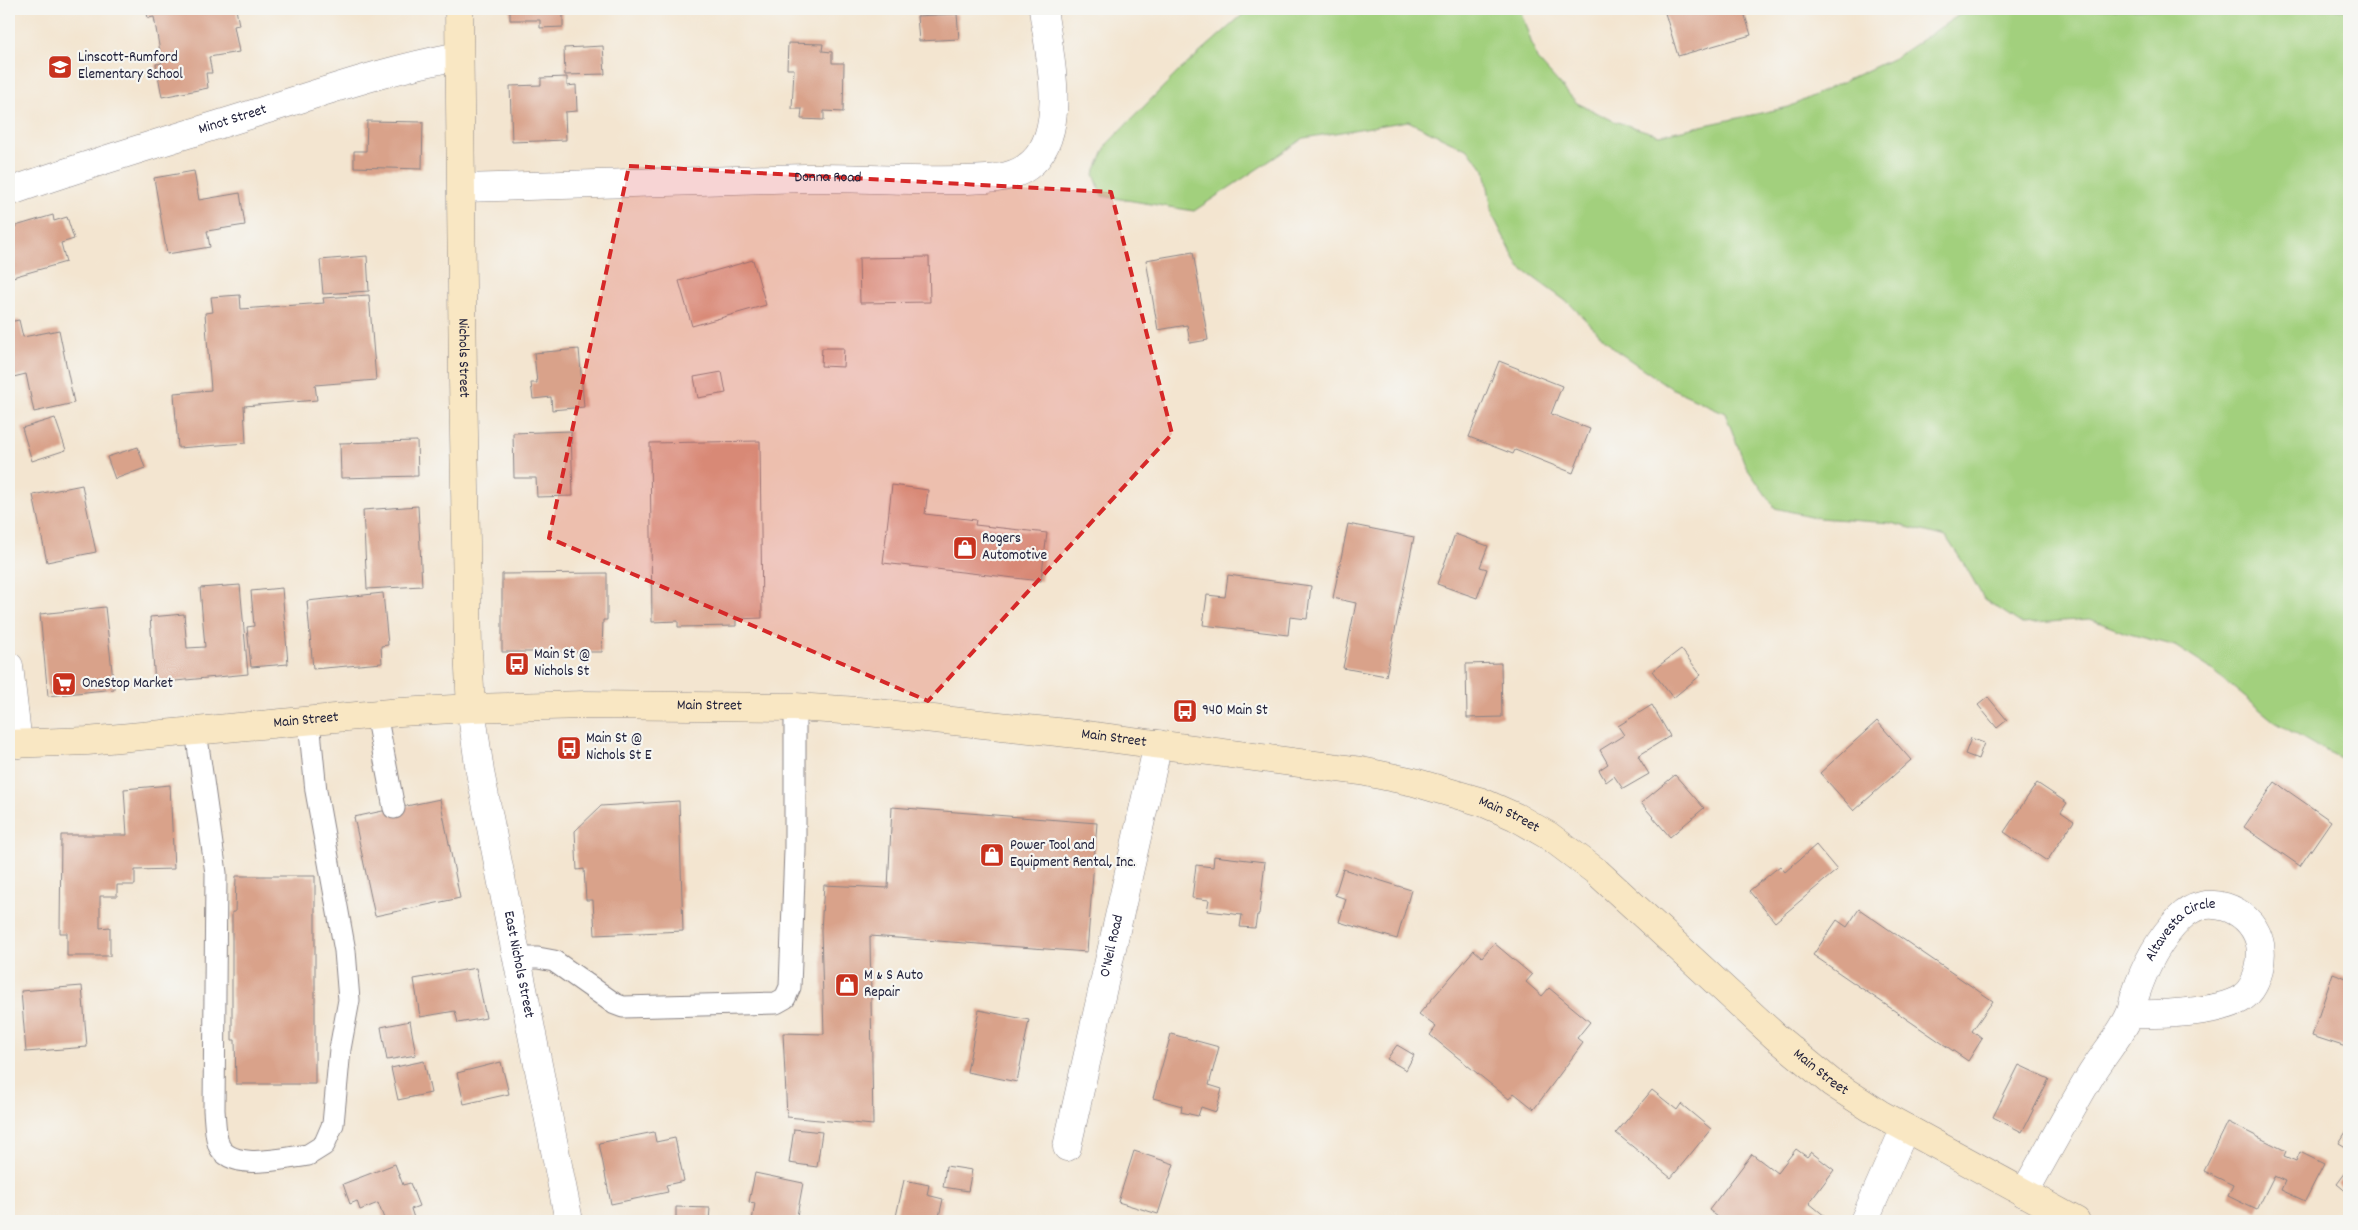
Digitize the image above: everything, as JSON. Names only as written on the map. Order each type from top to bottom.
[{"type":"main road","name":"Nichols Street","points":[[459,9],[462,188],[462,380],[471,708]]},
{"type":"main road","name":"Main Street","points":[[13,744],[87,741],[376,714],[471,708],[584,705],[795,707],[924,717],[1158,744],[1361,771],[1448,791],[1516,817],[1565,846],[1597,872],[1804,1062],[1856,1100],[2076,1221]]},
{"type":"street","name":"Donna Road","points":[[462,188],[808,178],[960,180],[1011,175],[1024,169],[1034,161],[1042,148],[1050,126],[1054,100],[1043,9]]},
{"type":"street","name":"Minot Street","points":[[9,192],[69,171],[288,103],[425,62],[459,56]]},
{"type":"street","points":[[9,666],[13,744]]},
{"type":"street","name":"East Nichols Street","points":[[471,708],[480,772],[569,1221]]},
{"type":"street","name":"O'Neil Road","points":[[1067,1147],[1158,744]]},
{"type":"street","name":"Altavesta Circle","points":[[2024,1193],[2090,1077],[2130,1014],[2134,997],[2147,965],[2166,934],[2190,909],[2205,905],[2227,907],[2243,916],[2255,931],[2261,946],[2261,960],[2257,979],[2243,997],[2228,1004],[2207,1008],[2130,1014]]},
{"type":"street","points":[[1864,1221],[1905,1128]]},
{"type":"lane","points":[[517,958],[546,958],[554,961],[615,1004],[623,1007],[776,1003],[785,998],[790,987],[795,707]]},
{"type":"lane","points":[[376,714],[394,808]]},
{"type":"lane","points":[[196,731],[203,789],[213,839],[216,872],[214,1110],[217,1137],[220,1148],[230,1157],[249,1162],[308,1155],[317,1151],[328,1139],[335,1117],[340,1050],[348,1000],[348,982],[345,951],[316,792],[309,721]]},
{"type":"highlighted area","points":[[629,166],[1111,192],[1172,434],[928,701],[549,538]]},
{"type":"green space","points":[[1249,9],[1520,9],[1537,59],[1577,103],[1614,121],[1659,135],[1789,107],[1896,57],[1968,9],[2349,9],[2349,762],[2316,746],[2275,722],[2208,667],[2175,646],[2126,633],[2090,619],[2022,624],[1984,599],[1946,537],[1891,523],[1819,518],[1775,508],[1746,467],[1725,413],[1671,388],[1614,349],[1570,304],[1519,267],[1493,216],[1485,170],[1468,150],[1408,121],[1304,138],[1194,211],[1102,196],[1094,174],[1107,144],[1177,73]]},
{"type":"building","points":[[146,9],[236,9],[239,25],[234,26],[239,52],[209,57],[212,73],[206,73],[208,88],[162,97],[156,64],[162,63],[154,17],[148,18]]},
{"type":"building","points":[[510,9],[563,9],[563,27],[540,28],[540,20],[510,20]]},
{"type":"building","points":[[1681,9],[1743,9],[1751,35],[1678,56],[1665,13]]},
{"type":"building","points":[[957,14],[959,39],[919,41],[917,16]]},
{"type":"building","points":[[788,43],[823,44],[822,51],[832,52],[832,63],[844,63],[843,112],[824,111],[824,120],[801,119],[802,109],[792,109],[794,69],[787,69]]},
{"type":"building","points":[[603,46],[605,74],[565,75],[564,48]]},
{"type":"building","points":[[567,77],[567,86],[576,85],[577,111],[565,112],[566,140],[512,142],[510,86],[541,85],[541,78]]},
{"type":"building","points":[[367,121],[423,122],[422,169],[354,167],[354,151],[366,151]]},
{"type":"building","points":[[194,171],[199,200],[240,193],[245,225],[207,231],[210,247],[167,254],[154,178]]},
{"type":"building","points":[[53,215],[54,221],[67,217],[74,239],[61,243],[66,262],[9,278],[9,228]]},
{"type":"building","points":[[1193,252],[1208,340],[1190,343],[1187,325],[1158,330],[1146,260]]},
{"type":"building","points":[[367,256],[369,291],[323,294],[320,260]]},
{"type":"building","points":[[929,257],[930,302],[860,303],[859,258]]},
{"type":"building","points":[[753,260],[766,305],[692,326],[679,281]]},
{"type":"building","points":[[240,295],[241,309],[324,303],[323,298],[369,295],[376,380],[315,385],[317,400],[244,406],[246,443],[178,448],[174,393],[211,390],[205,313],[213,312],[211,297]]},
{"type":"building","points":[[19,320],[23,337],[59,330],[74,403],[34,412],[26,374],[9,378],[9,322]]},
{"type":"building","points":[[822,348],[844,348],[843,367],[821,366]]},
{"type":"building","points":[[579,349],[584,407],[552,410],[551,397],[533,399],[531,383],[537,383],[534,353]]},
{"type":"building","points":[[1499,361],[1562,386],[1551,414],[1590,429],[1573,473],[1515,450],[1513,454],[1469,437]]},
{"type":"building","points":[[722,372],[726,393],[698,398],[694,377]]},
{"type":"building","points":[[55,418],[66,450],[32,461],[22,428]]},
{"type":"building","points":[[571,431],[573,496],[537,497],[536,478],[514,478],[513,433]]},
{"type":"building","points":[[417,441],[418,476],[341,478],[340,443]]},
{"type":"building","points":[[760,441],[762,618],[736,619],[736,626],[678,627],[678,621],[652,622],[650,443]]},
{"type":"building","points":[[138,447],[145,468],[115,479],[107,457]]},
{"type":"building","points":[[82,485],[96,552],[47,562],[33,495]]},
{"type":"building","name":"Rogers Automotive","points":[[892,485],[928,490],[925,514],[976,520],[975,525],[1047,533],[1041,581],[883,563]]},
{"type":"building","points":[[418,506],[422,586],[367,589],[363,510]]},
{"type":"building","points":[[1348,524],[1414,537],[1386,676],[1343,668],[1356,603],[1333,598]]},
{"type":"building","points":[[1455,534],[1488,546],[1480,567],[1487,569],[1477,598],[1437,584]]},
{"type":"building","points":[[607,573],[607,620],[603,620],[602,652],[502,652],[502,574]]},
{"type":"building","points":[[1228,575],[1311,586],[1307,619],[1290,617],[1288,635],[1203,625],[1207,595],[1225,597]]},
{"type":"building","points":[[240,585],[248,674],[155,683],[150,617],[184,614],[187,648],[205,647],[200,588]]},
{"type":"building","points":[[282,588],[288,664],[251,667],[247,627],[254,626],[251,591]]},
{"type":"building","points":[[383,593],[388,645],[381,646],[382,663],[313,669],[307,601]]},
{"type":"building","points":[[105,607],[114,689],[48,696],[40,614]]},
{"type":"building","points":[[1681,649],[1701,675],[1673,698],[1652,671]]},
{"type":"building","points":[[1501,663],[1502,717],[1467,718],[1466,664]]},
{"type":"building","points":[[1988,697],[2007,720],[1997,728],[1978,705]]},
{"type":"building","points":[[1652,705],[1670,736],[1638,756],[1649,774],[1623,789],[1614,776],[1606,782],[1599,770],[1608,764],[1600,750],[1624,735],[1618,726]]},
{"type":"building","points":[[1877,721],[1911,760],[1854,811],[1820,773]]},
{"type":"building","points":[[1971,738],[1984,743],[1978,759],[1965,754]]},
{"type":"building","points":[[1675,775],[1704,808],[1670,837],[1641,803]]},
{"type":"building","points":[[2275,782],[2331,821],[2300,866],[2244,827]]},
{"type":"building","points":[[2037,783],[2067,803],[2061,812],[2074,821],[2047,861],[2004,832]]},
{"type":"building","points":[[170,785],[174,869],[135,870],[135,885],[117,885],[117,896],[100,896],[100,928],[110,927],[110,956],[67,956],[67,933],[60,933],[61,835],[127,835],[124,789]]},
{"type":"building","points":[[440,799],[460,898],[375,916],[354,817]]},
{"type":"building","points":[[679,801],[683,931],[595,935],[593,900],[586,900],[584,869],[577,870],[575,831],[601,806]]},
{"type":"building","name":"Power Tool and Equipment Rental, Inc.","points":[[892,807],[1097,823],[1087,952],[870,936],[873,1125],[787,1117],[783,1033],[824,1034],[821,930],[824,885],[888,888]]},
{"type":"building","points":[[1816,845],[1837,870],[1775,922],[1749,891],[1780,866],[1785,872]]},
{"type":"building","points":[[1214,856],[1265,862],[1259,915],[1257,915],[1255,928],[1240,927],[1242,915],[1207,911],[1209,900],[1192,898],[1196,865],[1213,867]]},
{"type":"building","points":[[1343,869],[1411,890],[1397,939],[1339,922],[1346,899],[1335,895]]},
{"type":"building","points":[[236,876],[315,876],[315,1084],[236,1084],[235,1040],[232,1040],[232,912],[235,912]]},
{"type":"building","points":[[1859,909],[1993,1001],[1972,1031],[1982,1039],[1968,1061],[1813,955],[1837,920],[1847,927]]},
{"type":"building","points":[[1494,943],[1532,975],[1526,982],[1542,996],[1549,988],[1590,1022],[1577,1038],[1583,1043],[1534,1109],[1514,1093],[1509,1099],[1430,1035],[1436,1027],[1419,1014],[1474,950],[1482,957]]},
{"type":"building","points":[[476,968],[486,1018],[458,1023],[455,1011],[420,1017],[414,979]]},
{"type":"building","points":[[2333,973],[2349,979],[2349,1048],[2312,1036]]},
{"type":"building","points":[[82,986],[87,1047],[26,1052],[21,991]]},
{"type":"building","points":[[979,1010],[1029,1020],[1017,1082],[967,1072]]},
{"type":"building","points":[[410,1021],[416,1055],[387,1060],[381,1027]]},
{"type":"building","points":[[1171,1034],[1219,1047],[1209,1085],[1222,1089],[1216,1112],[1201,1107],[1198,1116],[1181,1112],[1182,1106],[1153,1098]]},
{"type":"building","points":[[1397,1045],[1414,1055],[1406,1070],[1387,1059]]},
{"type":"building","points":[[424,1061],[431,1093],[398,1100],[391,1068]]},
{"type":"building","points":[[501,1062],[509,1094],[464,1104],[457,1073]]},
{"type":"building","points":[[2019,1065],[2049,1079],[2022,1132],[1993,1117]]},
{"type":"building","points":[[1652,1090],[1677,1110],[1681,1104],[1711,1129],[1671,1178],[1616,1133]]},
{"type":"building","points":[[2228,1122],[2286,1151],[2284,1156],[2296,1161],[2300,1152],[2324,1164],[2305,1201],[2281,1190],[2285,1181],[2274,1176],[2257,1210],[2228,1196],[2233,1185],[2204,1171]]},
{"type":"building","points":[[2349,1127],[2349,1149],[2339,1143]]},
{"type":"building","points":[[794,1129],[822,1132],[817,1167],[789,1163]]},
{"type":"building","points":[[654,1132],[656,1142],[675,1138],[684,1181],[666,1185],[668,1192],[611,1204],[599,1143]]},
{"type":"building","points":[[1796,1149],[1807,1157],[1811,1152],[1834,1170],[1809,1203],[1831,1221],[1723,1221],[1709,1210],[1752,1154],[1777,1173]]},
{"type":"building","points":[[1134,1151],[1174,1164],[1158,1214],[1118,1202]]},
{"type":"building","points":[[395,1164],[403,1185],[410,1183],[419,1206],[411,1209],[415,1221],[385,1221],[378,1203],[360,1210],[357,1201],[350,1204],[343,1184]]},
{"type":"building","points":[[946,1166],[972,1170],[968,1191],[943,1187]]},
{"type":"building","points":[[2349,1168],[2349,1191],[2348,1193],[2337,1184]]},
{"type":"building","points":[[755,1173],[803,1183],[796,1221],[752,1221],[755,1203],[749,1202]]},
{"type":"building","points":[[904,1180],[929,1185],[927,1195],[943,1199],[938,1221],[895,1221]]},
{"type":"building","points":[[676,1207],[710,1208],[709,1221],[676,1221]]},
{"type":"place","name":"Linscott-Rumford Elementary School","points":[[60,67]]},
{"type":"place","name":"Rogers Automotive","points":[[965,548]]},
{"type":"place","name":"Main St @ Nichols St","points":[[517,664]]},
{"type":"place","name":"OneStop Market","points":[[64,684]]},
{"type":"place","name":"940 Main St","points":[[1185,711]]},
{"type":"place","name":"Main St @ Nichols St E","points":[[569,748]]},
{"type":"place","name":"Power Tool and Equipment Rental, Inc.","points":[[992,855]]},
{"type":"place","name":"M & S Auto Repair","points":[[847,985]]}]
